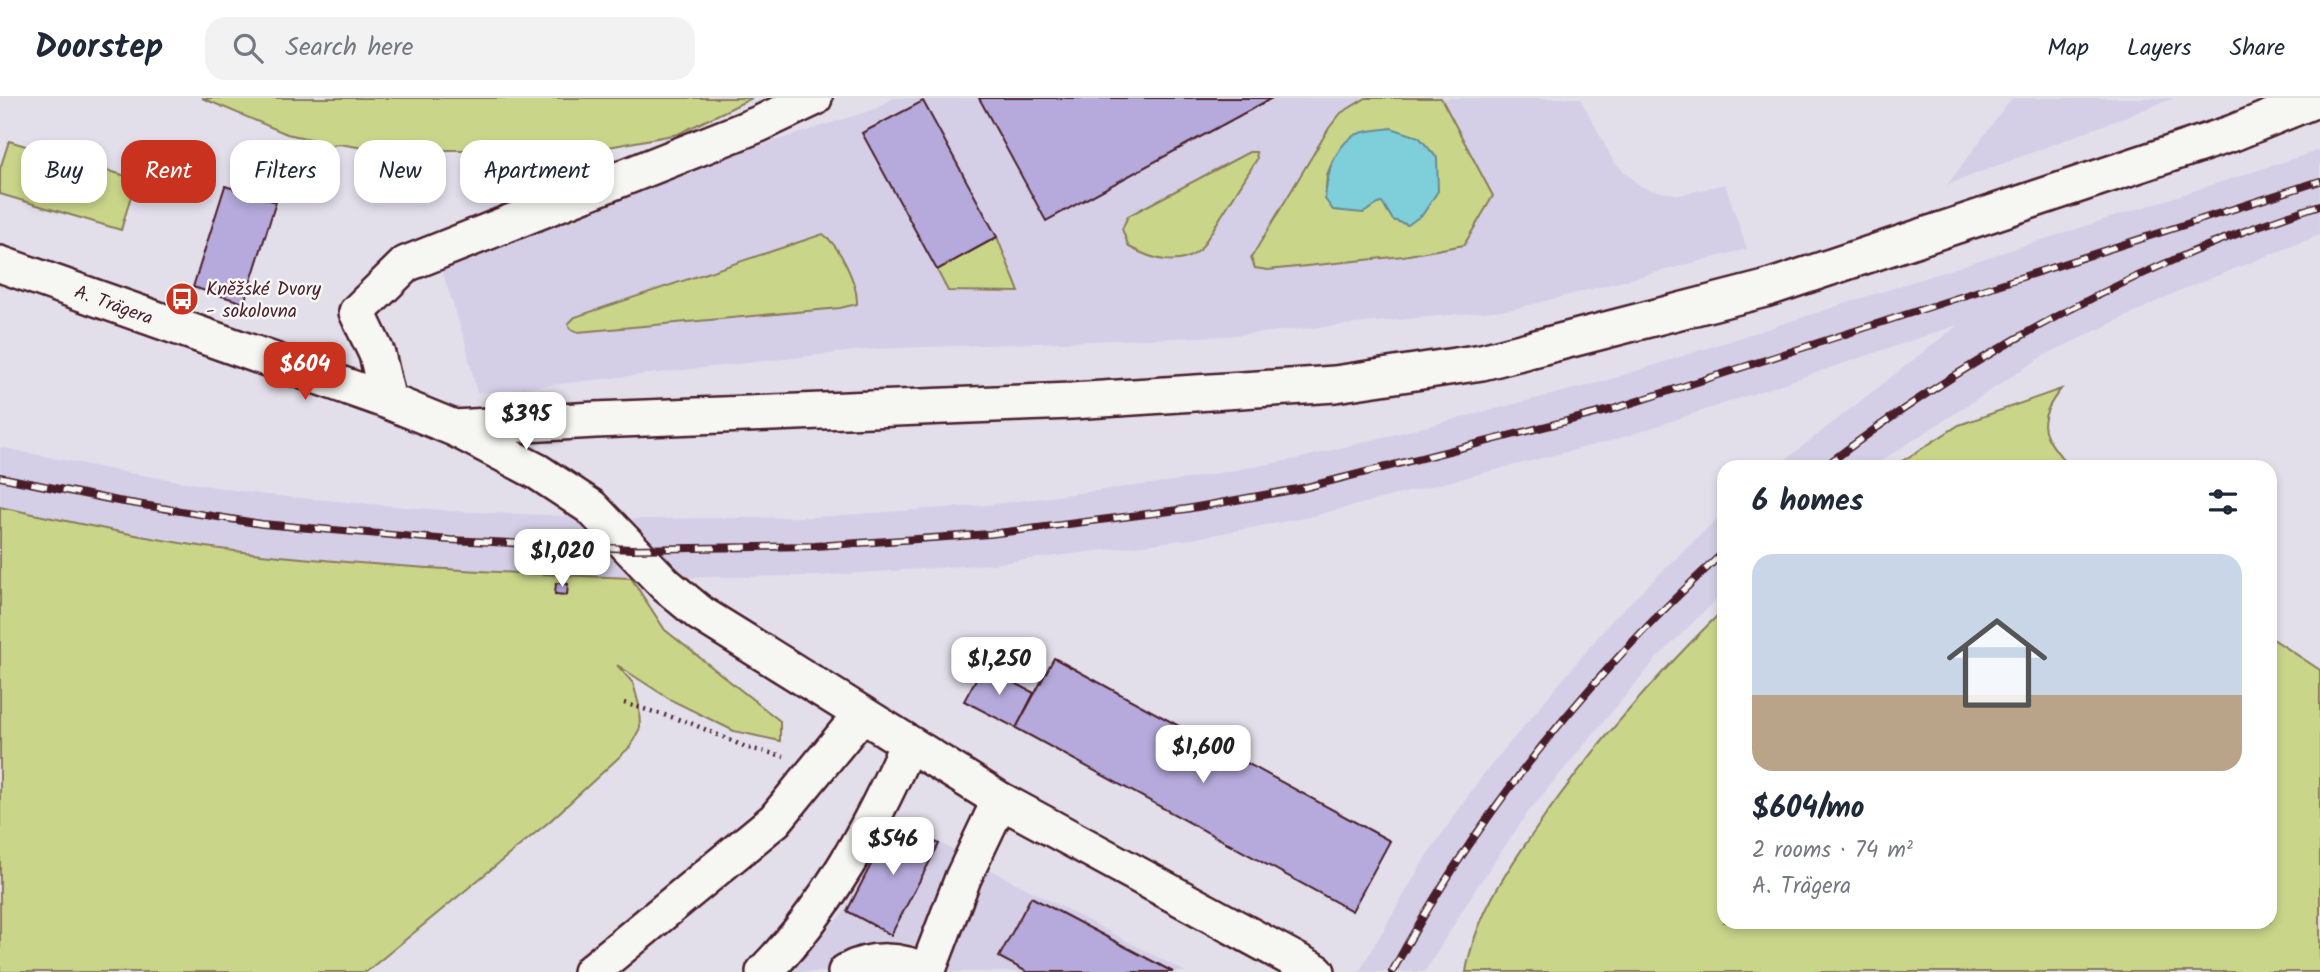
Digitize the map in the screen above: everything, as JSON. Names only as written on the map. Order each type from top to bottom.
[{"type":"street","points":[[388,401],[377,354],[357,312],[406,264],[759,124],[814,98]]},
{"type":"street","points":[[454,428],[1072,401],[1307,386],[1482,362],[1765,289],[2233,133],[2319,98]]},
{"type":"street","name":"A. Trägera","points":[[0,264],[388,401],[454,428],[538,472],[591,507],[666,584],[701,614],[860,716],[1000,800],[1299,968]]},
{"type":"street","points":[[591,972],[775,820],[860,716]]},
{"type":"street","points":[[764,972],[825,900],[878,811],[908,744]]},
{"type":"street","points":[[846,972],[860,964],[906,962],[926,972],[963,878],[1000,800]]},
{"type":"path","points":[[624,703],[688,722],[748,748],[819,763]]},
{"type":"shaded area","points":[[893,98],[1580,98],[1614,162],[1638,184],[1647,189],[1679,195],[1725,184],[1747,249],[1514,309],[1227,336],[874,349],[477,393],[464,338],[441,268],[597,203],[614,203],[614,196],[650,181],[875,109]]},
{"type":"shaded area","points":[[2012,98],[2174,98],[1947,185]]},
{"type":"shaded area","points":[[2320,150],[2320,235],[2179,291],[2043,356],[1883,460],[1785,460],[1958,325],[1618,439],[1309,517],[1191,539],[993,564],[816,576],[631,578],[448,570],[258,554],[113,530],[0,507],[0,447],[123,472],[266,495],[452,511],[633,519],[814,517],[987,505],[1181,480],[1297,459],[1602,382]]},
{"type":"shaded area","points":[[1717,519],[1717,599],[1656,659],[1529,811],[1475,890],[1425,972],[1359,972],[1425,858],[1482,776],[1613,619]]},
{"type":"shaded area","points":[[893,818],[1186,972],[786,972],[844,912]]},
{"type":"green space","points":[[202,98],[752,98],[678,134],[614,146],[614,140],[460,140],[460,150],[446,150],[446,140],[354,140],[354,146],[340,144],[340,140],[311,140],[287,134]]},
{"type":"green space","points":[[1366,98],[1441,98],[1493,196],[1464,245],[1403,256],[1268,270],[1255,268],[1251,258],[1329,128],[1341,113]],"holes":[[[1334,158],[1408,225],[1393,220],[1382,202],[1325,199],[1327,175]]]},
{"type":"green space","points":[[9,141],[21,145],[21,200],[0,194],[0,169]]},
{"type":"green space","points":[[1249,152],[1256,152],[1257,159],[1200,250],[1192,256],[1174,261],[1156,258],[1129,247],[1122,229],[1128,216]]},
{"type":"green space","points":[[107,170],[121,175],[121,203],[129,203],[121,230],[30,203],[107,203]]},
{"type":"green space","points":[[823,234],[835,247],[846,266],[854,286],[857,304],[840,308],[578,332],[570,329],[568,324],[575,317]]},
{"type":"green space","points":[[997,237],[1019,292],[948,291],[937,270]]},
{"type":"green space","points":[[2061,389],[2046,412],[2044,421],[2048,438],[2064,460],[1904,460],[1959,425]]},
{"type":"green space","points":[[0,507],[162,540],[261,554],[353,563],[631,578],[665,630],[780,721],[780,741],[734,731],[671,700],[617,665],[633,683],[639,705],[640,728],[630,747],[550,821],[366,972],[0,972]]},
{"type":"green space","points":[[1717,616],[1717,929],[2277,929],[2277,642],[2320,670],[2320,972],[1466,972],[1476,933],[1513,862],[1579,770],[1673,661]]},
{"type":"water","points":[[1391,128],[1419,137],[1437,158],[1438,191],[1423,214],[1408,225],[1393,220],[1382,202],[1363,213],[1333,210],[1325,199],[1335,156],[1346,142],[1357,134]]},
{"type":"building","points":[[979,98],[1272,98],[1046,221]]},
{"type":"building","points":[[923,101],[997,237],[937,270],[862,133]]},
{"type":"building","points":[[225,186],[230,188],[230,203],[276,203],[244,303],[193,287]]},
{"type":"building","points":[[556,583],[568,584],[567,595],[555,594]]},
{"type":"building","points":[[1054,658],[1390,841],[1352,911],[1016,728]]},
{"type":"building","points":[[983,666],[1034,693],[1016,728],[964,701]]},
{"type":"building","points":[[894,820],[939,844],[891,935],[847,911]]},
{"type":"building","points":[[1031,897],[1173,972],[1027,972],[999,957]]},
{"type":"railway","points":[[0,477],[118,501],[262,524],[450,540],[632,549],[815,546],[990,534],[1186,509],[1303,488],[1610,410],[2320,181]]},
{"type":"railway","points":[[1833,460],[1939,386],[2061,314],[2188,254],[2320,205]]},
{"type":"railway","points":[[1392,972],[1461,857],[1540,748],[1628,646],[1717,559]]},
{"type":"place","name":"Kněžské Dvory - sokolovna","points":[[182,299]]}]
